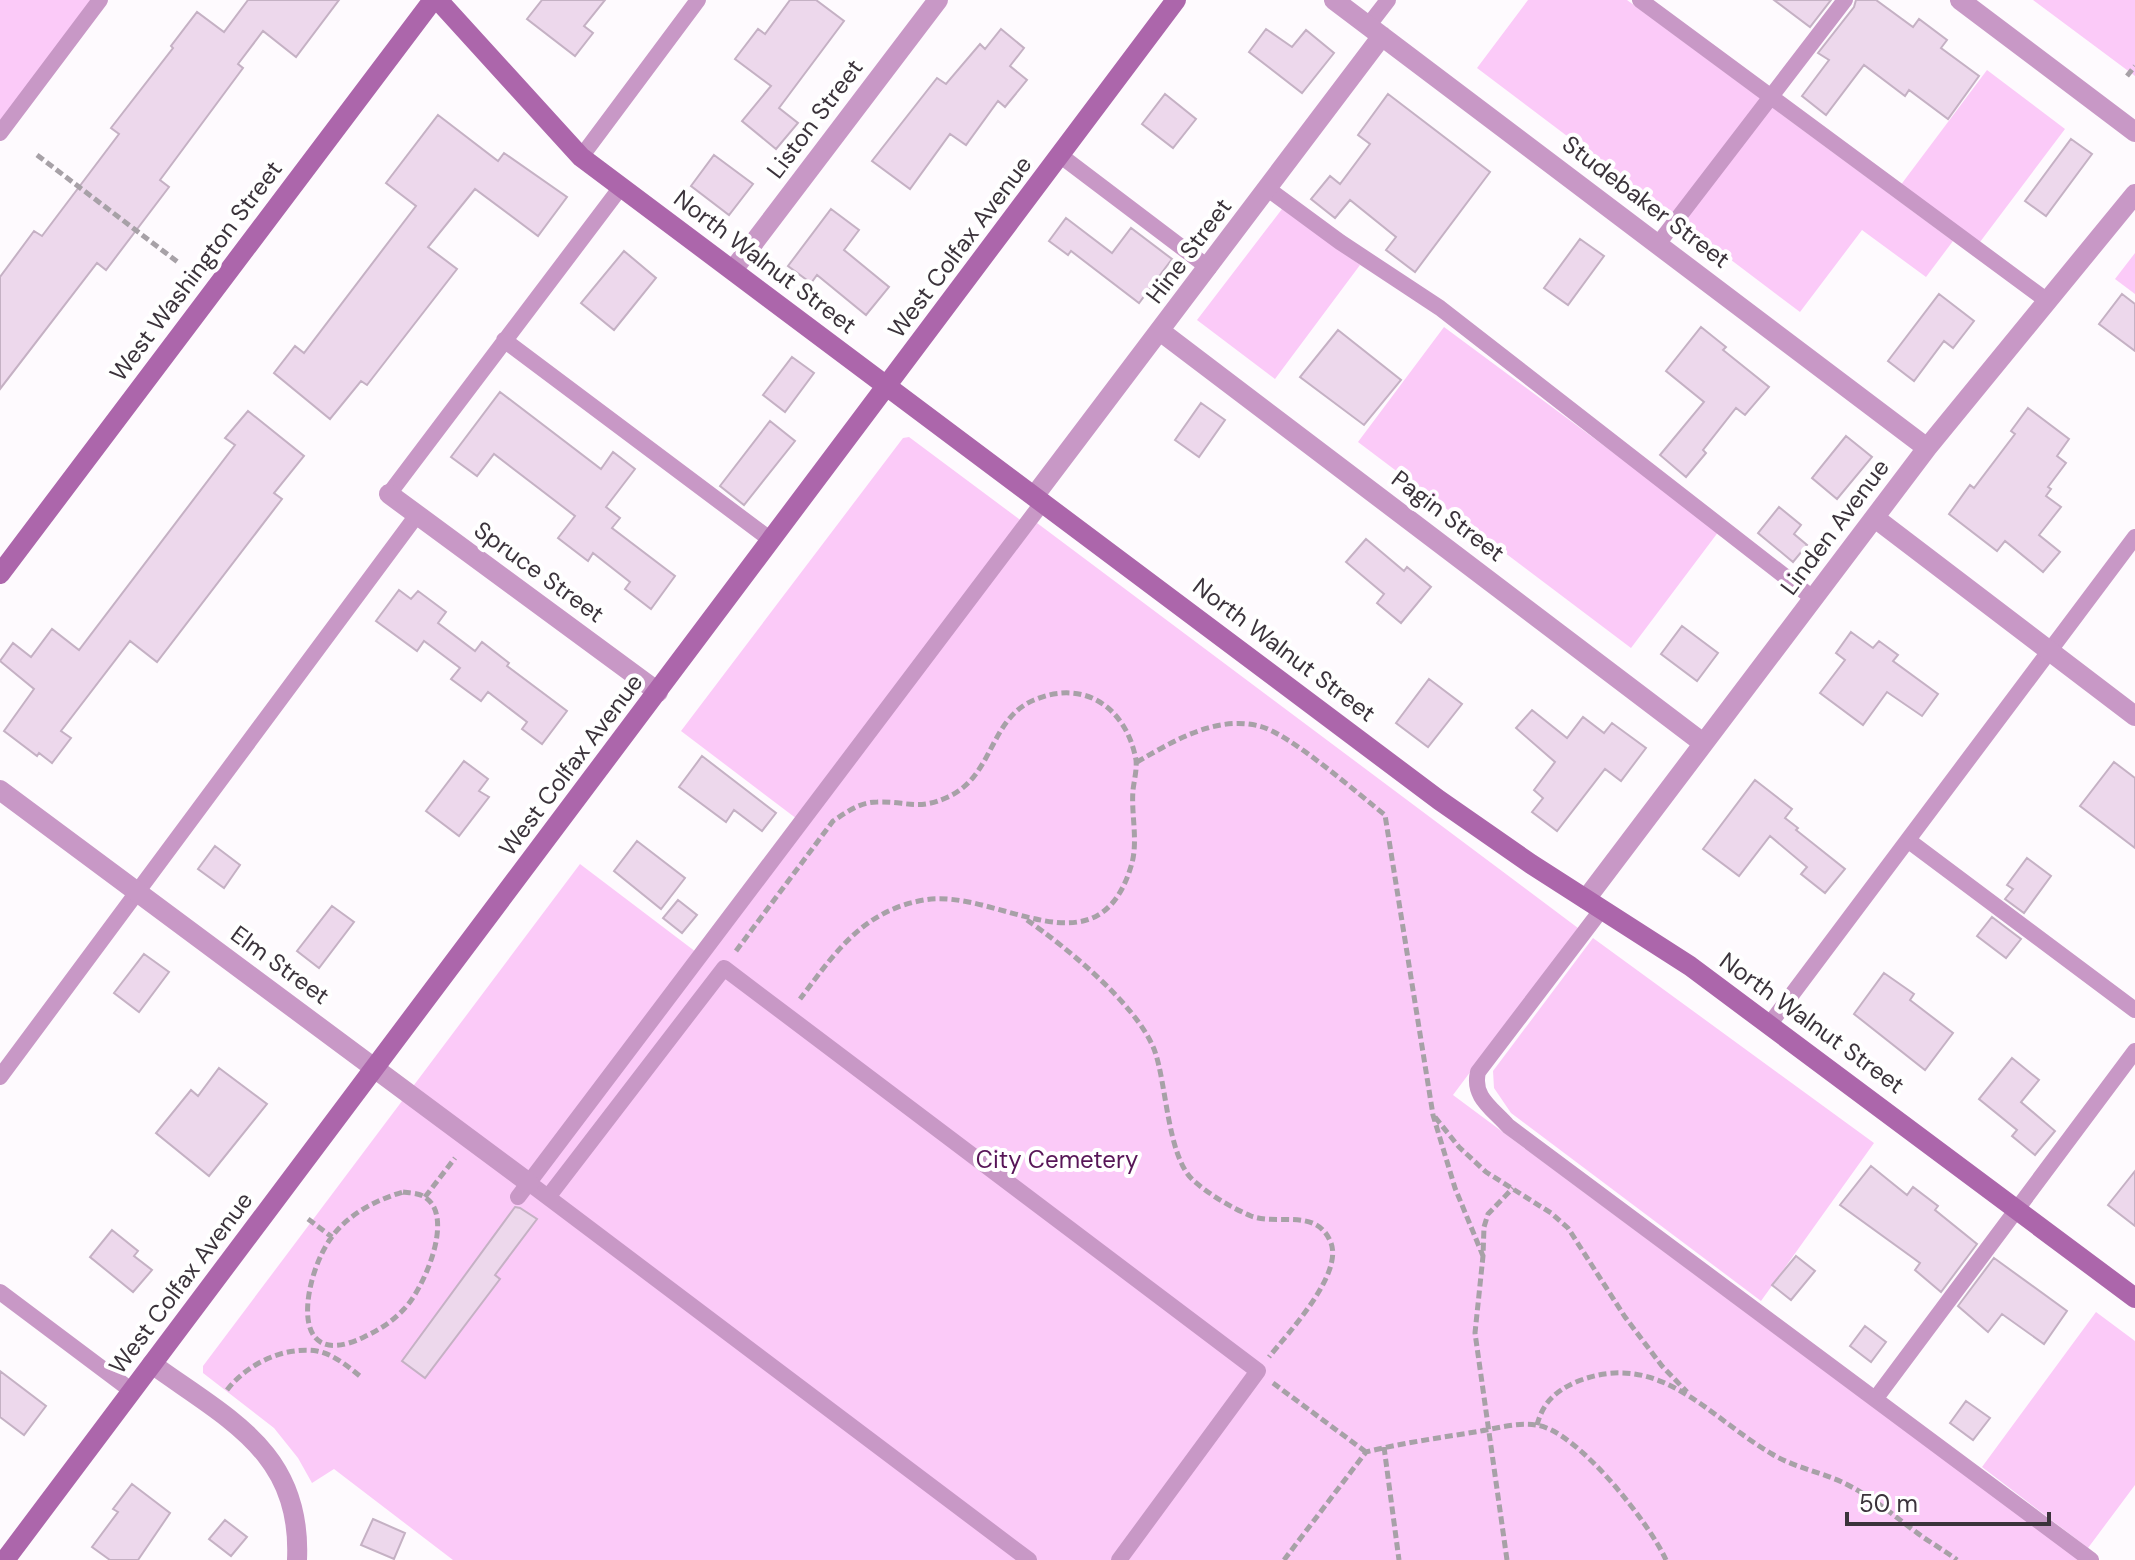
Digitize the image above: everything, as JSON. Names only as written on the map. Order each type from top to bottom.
[{"type":"street","name":"North Walnut Street","points":[[435,0],[581,157],[1439,800],[1690,966],[1918,1133],[2135,1298]]},
{"type":"street","name":"West Washington Street","points":[[0,574],[435,0]]},
{"type":"street","name":"Liston Street","points":[[733,270],[938,0]]},
{"type":"street","name":"West Colfax Avenue","points":[[5,1560],[1176,0]]},
{"type":"street","name":"Studebaker Street","points":[[1334,0],[1927,448]]},
{"type":"street","points":[[1960,0],[2135,132]]},
{"type":"street","name":"Hine Street","points":[[1039,498],[1268,189],[1375,31]]},
{"type":"street","name":"Linden Avenue","points":[[1594,904],[1703,743],[1927,448],[2135,194]]},
{"type":"street","name":"Pagin Street","points":[[1160,331],[1703,743]]},
{"type":"street","name":"Spruce Street","points":[[389,494],[658,692]]},
{"type":"street","points":[[1875,518],[2135,716]]},
{"type":"street","name":"Elm Street","points":[[0,790],[376,1068],[524,1190]]},
{"type":"street","points":[[152,1364],[235,1422],[262,1448],[285,1482],[298,1543],[297,1560]]},
{"type":"lane","points":[[0,132],[100,0]]},
{"type":"lane","points":[[581,157],[698,0]]},
{"type":"lane","points":[[1375,31],[1388,0]]},
{"type":"lane","points":[[1640,0],[2046,300]]},
{"type":"lane","points":[[1658,244],[1845,0]]},
{"type":"lane","points":[[1061,156],[1209,268]]},
{"type":"lane","points":[[389,494],[621,187]]},
{"type":"lane","points":[[1268,189],[1340,242],[1440,308],[1814,599]]},
{"type":"lane","points":[[504,340],[771,540]]},
{"type":"lane","points":[[1029,1560],[548,1197],[524,1190],[1039,498]]},
{"type":"lane","points":[[0,1077],[417,515]]},
{"type":"lane","points":[[1769,1025],[2135,537]]},
{"type":"lane","points":[[1909,841],[2135,1010]]},
{"type":"lane","points":[[1594,904],[1478,1072],[1477,1092],[1508,1126],[2091,1560]]},
{"type":"lane","points":[[548,1197],[724,968],[1258,1371],[1119,1560]]},
{"type":"lane","points":[[1876,1398],[2135,1051]]},
{"type":"lane","points":[[0,1292],[132,1391]]},
{"type":"path","points":[[2127,76],[2135,66]]},
{"type":"path","points":[[37,155],[179,263]]},
{"type":"path","points":[[724,968],[833,821],[854,807],[876,802],[906,806],[928,804],[949,797],[982,768],[1005,721],[1017,709],[1035,699],[1075,693],[1096,699],[1111,708],[1124,726],[1137,762],[1132,818],[1133,858],[1120,892],[1108,906],[1079,923],[1059,925],[974,902],[950,899],[925,900],[901,906],[875,917],[853,932],[787,1015]]},
{"type":"path","points":[[1137,762],[1178,739],[1205,729],[1258,725],[1280,734],[1385,815],[1433,1115],[1455,1188],[1483,1256]]},
{"type":"path","points":[[1023,917],[1078,958],[1117,999],[1153,1047],[1178,1157],[1191,1180],[1252,1217],[1279,1220],[1298,1218],[1312,1222],[1332,1244],[1332,1261],[1314,1299],[1258,1371],[1366,1452]]},
{"type":"path","points":[[1433,1115],[1459,1147],[1486,1172],[1551,1213],[1568,1228],[1625,1317],[1662,1366],[1690,1395]]},
{"type":"path","points":[[425,1197],[455,1158]]},
{"type":"path","points":[[1507,1560],[1475,1333],[1484,1227],[1488,1214],[1513,1188]]},
{"type":"path","points":[[403,1192],[425,1197],[434,1205],[437,1221],[435,1249],[415,1295],[383,1328],[339,1347],[322,1344],[314,1338],[308,1324],[307,1308],[315,1269],[332,1237],[349,1220],[383,1198],[403,1192]]},
{"type":"path","points":[[308,1219],[332,1237]]},
{"type":"path","points":[[319,1351],[322,1344]]},
{"type":"path","points":[[224,1394],[233,1381],[249,1369],[293,1351],[319,1351],[361,1377]]},
{"type":"path","points":[[1537,1425],[1541,1410],[1556,1392],[1601,1373],[1633,1373],[1662,1380],[1690,1395],[1774,1456],[1843,1482],[1873,1499],[1957,1560]]},
{"type":"path","points":[[1284,1560],[1366,1452],[1488,1430],[1537,1425],[1555,1432],[1594,1464],[1645,1522],[1666,1560]]},
{"type":"path","points":[[1384,1447],[1399,1560]]},
{"type":"green space","points":[[0,0],[92,0],[1,120],[0,120]]},
{"type":"green space","points":[[1528,0],[1627,0],[1953,241],[1926,277],[1862,230],[1800,312],[1477,68]]},
{"type":"green space","points":[[2033,0],[2135,0],[2135,76]]},
{"type":"green space","points":[[1987,70],[2065,129],[1980,242],[1900,186]]},
{"type":"green space","points":[[1282,209],[1360,265],[1275,379],[1197,320]]},
{"type":"green space","points":[[2135,253],[2135,294],[2115,279]]},
{"type":"green space","points":[[1444,327],[1719,531],[1631,648],[1358,442]]},
{"type":"green space","points":[[909,437],[1023,522],[797,819],[681,731],[903,438]]},
{"type":"green space","name":"City Cemetery","points":[[1037,523],[1578,928],[1453,1095],[2079,1560],[453,1560],[334,1469],[312,1483],[298,1458],[274,1428],[203,1373],[203,1366],[580,864],[696,952]]},
{"type":"green space","points":[[1593,938],[1874,1143],[1761,1301],[1511,1113],[1494,1088],[1493,1071]]},
{"type":"green space","points":[[2096,1312],[2135,1341],[2135,1485],[2088,1548],[1982,1467]]},
{"type":"building","points":[[248,0],[339,0],[296,57],[263,31],[238,64],[243,68],[160,180],[169,187],[106,270],[97,263],[0,389],[0,277],[34,231],[42,236],[119,134],[111,128],[197,12],[224,32]]},
{"type":"building","points":[[542,0],[605,0],[584,26],[593,33],[575,56],[527,19]]},
{"type":"building","points":[[790,0],[816,0],[844,21],[779,108],[798,123],[776,149],[742,121],[771,86],[735,59],[758,29],[765,34]]},
{"type":"building","points":[[1774,0],[1831,0],[1810,27]]},
{"type":"building","points":[[1856,0],[1876,0],[1913,27],[1919,19],[1947,40],[1941,48],[1979,76],[1948,119],[1909,90],[1905,96],[1864,65],[1826,115],[1802,96],[1829,60],[1818,53],[1854,7]]},
{"type":"building","points":[[1001,29],[1024,48],[1010,66],[1027,80],[1005,107],[998,101],[966,145],[950,134],[910,189],[872,161],[937,78],[946,84],[980,44],[985,49]]},
{"type":"building","points":[[1266,29],[1292,47],[1306,30],[1334,53],[1302,93],[1249,52]]},
{"type":"building","points":[[1165,94],[1196,119],[1173,148],[1142,124]]},
{"type":"building","points":[[1388,94],[1490,172],[1415,272],[1386,250],[1396,237],[1350,200],[1335,218],[1311,199],[1330,176],[1340,184],[1370,144],[1358,135]]},
{"type":"building","points":[[438,115],[498,161],[504,153],[567,197],[538,236],[475,189],[428,247],[457,269],[367,385],[361,381],[330,419],[274,373],[295,346],[304,353],[416,206],[386,183]]},
{"type":"building","points":[[2071,139],[2092,154],[2046,216],[2025,201]]},
{"type":"building","points":[[714,155],[753,184],[729,215],[691,186]]},
{"type":"building","points":[[831,209],[859,230],[844,250],[889,287],[866,315],[817,275],[811,283],[788,266]]},
{"type":"building","points":[[1066,218],[1112,253],[1131,228],[1172,259],[1139,303],[1071,251],[1068,255],[1049,241]]},
{"type":"building","points":[[1580,239],[1604,256],[1568,305],[1544,288]]},
{"type":"building","points":[[624,251],[656,278],[614,330],[581,303]]},
{"type":"building","points":[[1939,294],[1974,321],[1953,348],[1944,341],[1914,381],[1888,361]]},
{"type":"building","points":[[2122,294],[2135,304],[2135,351],[2099,324]]},
{"type":"building","points":[[1701,327],[1726,347],[1723,350],[1769,387],[1745,415],[1736,408],[1686,477],[1660,455],[1704,402],[1666,371]]},
{"type":"building","points":[[1338,330],[1401,380],[1364,425],[1300,377]]},
{"type":"building","points":[[792,357],[814,373],[785,412],[763,395]]},
{"type":"building","points":[[500,392],[601,469],[613,452],[635,469],[606,507],[620,518],[612,528],[675,576],[651,609],[625,589],[630,582],[593,553],[588,561],[558,538],[575,516],[494,454],[477,476],[451,457]]},
{"type":"building","points":[[1201,403],[1225,420],[1199,457],[1175,440]]},
{"type":"building","points":[[2028,408],[2069,439],[2057,456],[2066,463],[2048,487],[2051,489],[2046,496],[2061,507],[2039,535],[2060,552],[2043,572],[2005,541],[1997,551],[1949,514],[1970,485],[1974,488],[2015,434],[2011,431]]},
{"type":"building","points":[[248,411],[304,456],[274,493],[282,499],[157,662],[130,641],[61,731],[71,738],[52,763],[39,753],[37,756],[4,731],[34,689],[0,661],[13,643],[31,657],[52,629],[79,650],[235,445],[225,438]]},
{"type":"building","points":[[770,421],[795,441],[744,505],[720,486]]},
{"type":"building","points":[[1846,436],[1872,457],[1837,499],[1812,478]]},
{"type":"building","points":[[1779,507],[1801,525],[1794,534],[1807,545],[1793,562],[1758,533]]},
{"type":"building","points":[[1366,539],[1404,571],[1407,567],[1431,587],[1401,623],[1377,603],[1384,594],[1346,562]]},
{"type":"building","points":[[399,590],[411,599],[418,591],[446,612],[438,623],[475,651],[482,642],[509,663],[507,666],[567,711],[542,744],[522,729],[527,722],[488,692],[481,701],[451,679],[460,668],[424,641],[417,651],[376,621]]},
{"type":"building","points":[[1682,626],[1718,653],[1697,681],[1661,654]]},
{"type":"building","points":[[1851,632],[1873,648],[1879,641],[1898,655],[1893,661],[1938,694],[1922,716],[1887,692],[1863,725],[1820,693],[1845,660],[1836,653]]},
{"type":"building","points":[[1429,679],[1462,704],[1428,747],[1396,723]]},
{"type":"building","points":[[1532,710],[1567,738],[1583,717],[1604,733],[1612,723],[1646,748],[1621,781],[1605,769],[1557,831],[1532,812],[1543,798],[1534,790],[1555,762],[1516,728]]},
{"type":"building","points":[[702,756],[776,813],[762,831],[734,810],[726,822],[679,787]]},
{"type":"building","points":[[464,761],[488,779],[479,791],[489,797],[459,836],[426,811]]},
{"type":"building","points":[[2114,762],[2135,778],[2135,848],[2080,806]]},
{"type":"building","points":[[1755,780],[1792,809],[1785,818],[1798,828],[1796,830],[1845,869],[1825,893],[1801,874],[1807,867],[1770,836],[1739,876],[1703,849]]},
{"type":"building","points":[[637,841],[685,878],[661,909],[614,871]]},
{"type":"building","points":[[215,846],[240,865],[224,888],[198,869]]},
{"type":"building","points":[[2027,858],[2051,876],[2024,913],[2005,899],[2013,889],[2007,885]]},
{"type":"building","points":[[678,900],[697,915],[682,933],[663,918]]},
{"type":"building","points":[[332,906],[354,922],[319,968],[297,951]]},
{"type":"building","points":[[1992,917],[2021,939],[2006,958],[1977,936]]},
{"type":"building","points":[[144,954],[169,972],[139,1012],[114,993]]},
{"type":"building","points":[[1884,973],[1914,994],[1910,1000],[1953,1033],[1925,1070],[1854,1014]]},
{"type":"building","points":[[2012,1058],[2039,1080],[2021,1102],[2055,1131],[2035,1155],[2012,1136],[2017,1130],[1979,1099]]},
{"type":"building","points":[[219,1068],[267,1104],[209,1176],[156,1133],[191,1090],[198,1096]]},
{"type":"building","points":[[1871,1166],[1907,1195],[1913,1187],[1938,1206],[1935,1210],[1977,1244],[1941,1292],[1915,1270],[1920,1263],[1840,1205]]},
{"type":"building","points":[[2135,1171],[2135,1226],[2108,1205]]},
{"type":"building","points":[[515,1207],[537,1219],[495,1275],[500,1279],[425,1378],[402,1361]]},
{"type":"building","points":[[112,1230],[138,1251],[134,1256],[152,1270],[133,1292],[90,1257]]},
{"type":"building","points":[[1796,1256],[1815,1271],[1791,1300],[1772,1285]]},
{"type":"building","points":[[1994,1258],[2067,1311],[2044,1344],[2002,1314],[1988,1332],[1958,1306]]},
{"type":"building","points":[[1865,1326],[1886,1342],[1871,1362],[1850,1346]]},
{"type":"building","points":[[0,1371],[46,1406],[24,1435],[0,1417]]},
{"type":"building","points":[[1966,1401],[1990,1418],[1973,1440],[1950,1423]]},
{"type":"building","points":[[132,1484],[170,1513],[138,1560],[110,1560],[92,1547],[118,1512],[113,1509]]},
{"type":"building","points":[[373,1519],[405,1533],[394,1559],[361,1545]]},
{"type":"building","points":[[225,1520],[247,1537],[231,1556],[209,1539]]}]
